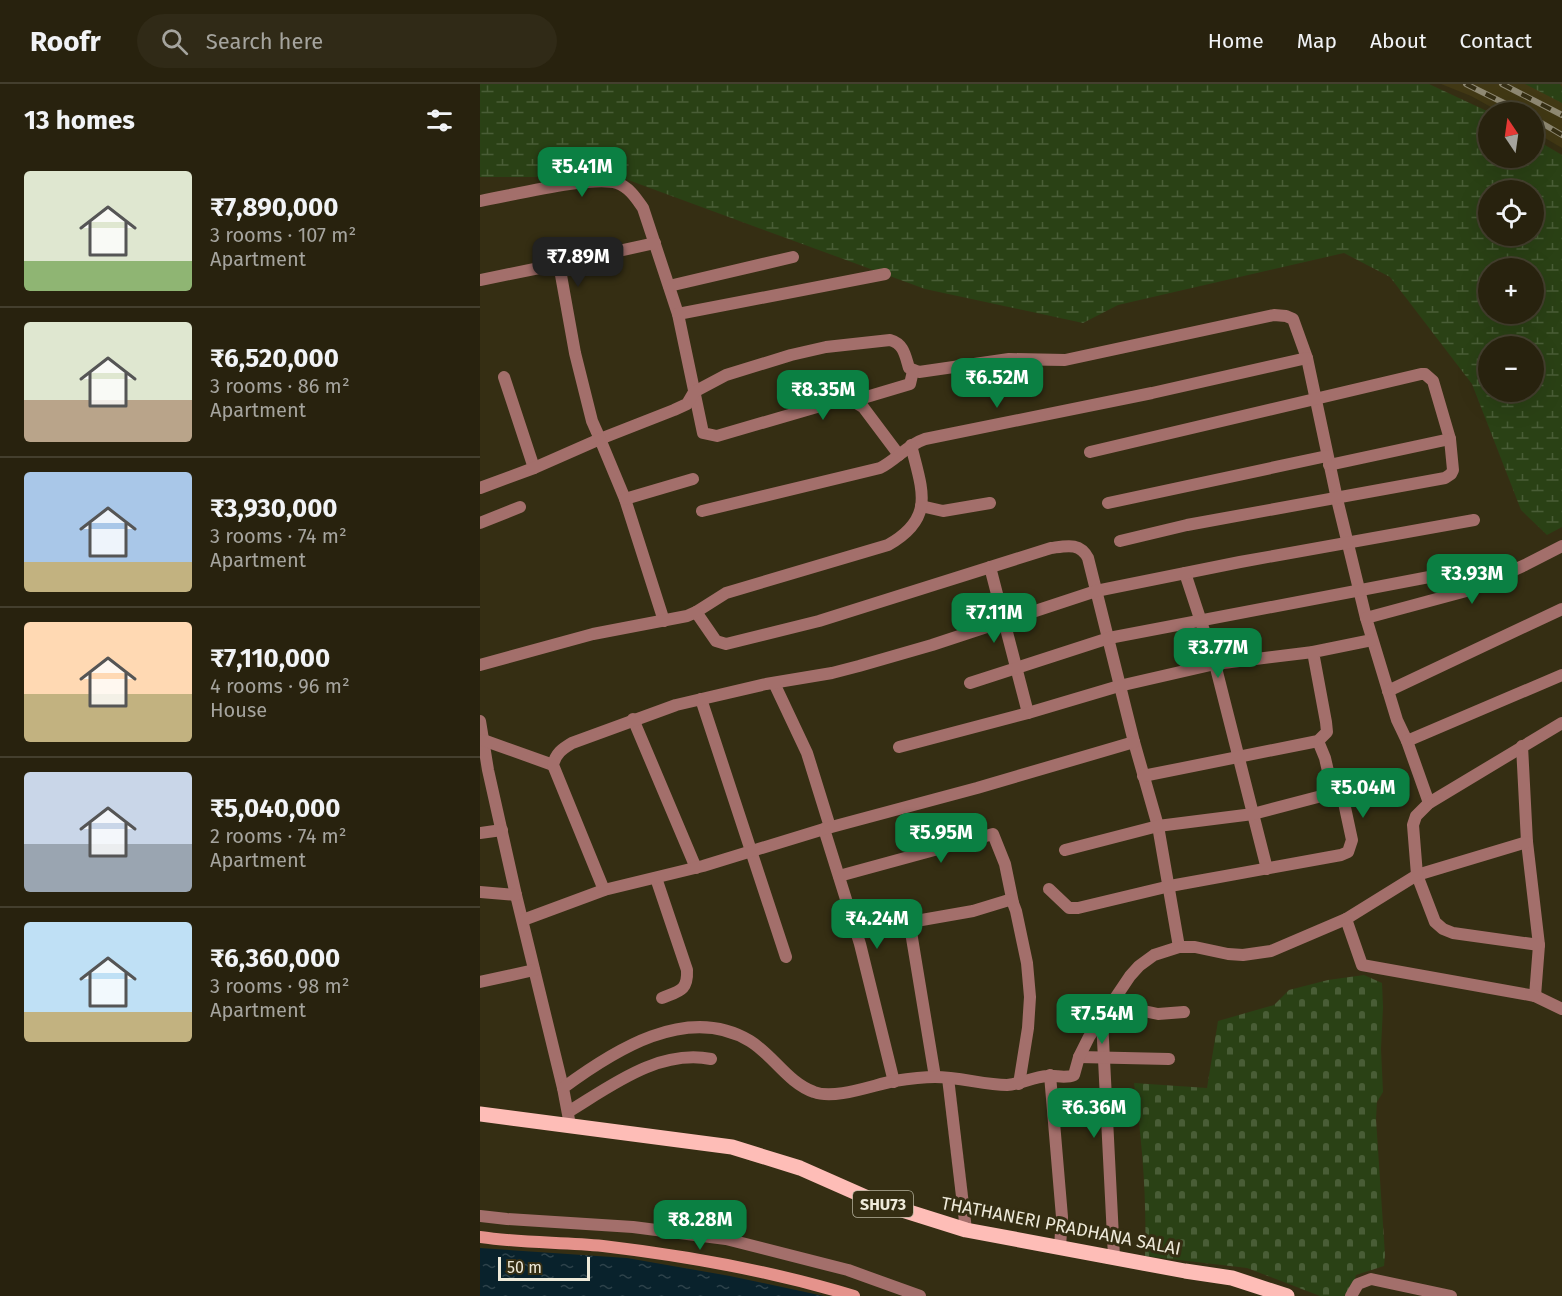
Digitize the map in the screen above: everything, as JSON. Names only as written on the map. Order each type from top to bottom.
[{"type":"main road","name":"THATHANERI PRADHANA SALAI","points":[[480,1114],[569,1118],[732,1147],[800,1168],[877,1202],[966,1230],[1232,1278],[1287,1296]]},
{"type":"main road","points":[[480,1237],[601,1246],[696,1258],[803,1280],[854,1296]]},
{"type":"street","points":[[480,201],[597,180],[618,183],[633,193],[643,208],[678,314],[703,433],[717,436],[834,402],[854,401],[910,384],[913,371]]},
{"type":"street","points":[[480,280],[655,243]]},
{"type":"street","points":[[669,286],[793,257]]},
{"type":"street","points":[[559,264],[575,353],[592,421],[625,499],[664,621]]},
{"type":"street","points":[[678,314],[885,274]]},
{"type":"street","points":[[480,488],[675,410],[687,404],[694,392],[726,375],[826,347],[890,340],[898,342],[909,368],[919,372],[1009,359],[1065,360],[1274,315],[1286,316],[1293,319],[1307,358],[1347,544],[1372,640],[1397,720],[1429,803]]},
{"type":"street","points":[[702,511],[880,468],[890,463],[911,445],[925,439],[1152,393],[1307,358]]},
{"type":"street","points":[[1090,452],[1421,374],[1425,374],[1433,381],[1450,439],[1453,463],[1451,474],[1445,478],[1187,525],[1120,541]]},
{"type":"street","points":[[504,377],[534,468]]},
{"type":"street","points":[[854,401],[863,407],[898,455]]},
{"type":"street","points":[[1108,502],[1450,439]]},
{"type":"street","points":[[480,665],[593,634],[687,616],[726,593],[888,545],[913,528],[920,514],[920,480],[911,445]]},
{"type":"street","points":[[625,499],[693,478]]},
{"type":"street","points":[[921,506],[943,511],[990,503]]},
{"type":"street","points":[[480,523],[520,507]]},
{"type":"street","points":[[604,890],[554,765],[555,757],[572,742],[633,719],[701,699],[774,683],[832,674],[1096,591],[1474,520]]},
{"type":"street","points":[[696,612],[716,641],[726,644],[819,621],[1051,548],[1078,546],[1084,550],[1158,826],[1179,946]]},
{"type":"street","points":[[1366,618],[1470,590],[1525,566],[1562,546]]},
{"type":"street","points":[[990,567],[1028,713]]},
{"type":"street","points":[[970,683],[1109,638],[1471,569]]},
{"type":"street","points":[[1185,573],[1215,664],[1267,869]]},
{"type":"street","points":[[1388,691],[1562,609]]},
{"type":"street","points":[[899,747],[1119,686],[1215,664],[1313,652],[1372,640]]},
{"type":"street","points":[[1143,776],[1318,741],[1327,732],[1313,652]]},
{"type":"street","points":[[1407,741],[1562,675]]},
{"type":"street","points":[[774,683],[807,753],[839,876],[860,944],[894,1082]]},
{"type":"street","points":[[701,699],[786,957]]},
{"type":"street","points":[[633,719],[696,868]]},
{"type":"street","points":[[480,721],[484,771],[502,830],[569,1118],[608,1088],[660,1062],[695,1056],[711,1059]]},
{"type":"street","points":[[1539,945],[1453,933],[1443,929],[1436,922],[1417,875],[1413,825],[1416,816],[1429,803],[1562,723]]},
{"type":"street","points":[[483,740],[554,765]]},
{"type":"street","points":[[1318,741],[1325,758],[1333,793]]},
{"type":"street","points":[[523,920],[604,890],[696,868],[827,828],[977,788],[1134,742]]},
{"type":"street","points":[[1522,746],[1527,842],[1539,945],[1535,996]]},
{"type":"street","points":[[1049,889],[1069,908],[1078,908],[1170,886],[1341,855],[1348,852],[1352,840],[1346,805],[1343,798],[1333,793],[1253,814],[1158,826],[1065,850]]},
{"type":"street","points":[[480,833],[502,830]]},
{"type":"street","points":[[839,876],[993,834],[1005,864],[1027,963],[1030,988],[1028,1028],[1019,1084]]},
{"type":"street","points":[[563,1088],[623,1048],[652,1036],[681,1028],[725,1031],[750,1041],[795,1081],[814,1092],[827,1095],[894,1082],[941,1078],[970,1079],[1005,1085],[1019,1084],[1050,1075],[1067,1077],[1074,1075],[1079,1057],[1089,1037],[1111,1004],[1139,966],[1154,955],[1179,946],[1243,955],[1271,951],[1346,919],[1417,875],[1527,842]]},
{"type":"street","points":[[656,878],[687,970],[686,985],[681,990],[662,998]]},
{"type":"street","points":[[480,892],[516,895]]},
{"type":"street","points":[[966,1230],[941,1078],[910,926],[916,921],[973,911],[1004,901],[1009,900],[1013,903]]},
{"type":"street","points":[[1346,919],[1362,965],[1535,996],[1562,1009]]},
{"type":"street","points":[[480,982],[534,970]]},
{"type":"street","points":[[1111,1004],[1158,1014],[1184,1012]]},
{"type":"street","points":[[1102,1020],[1114,1257]]},
{"type":"street","points":[[1079,1057],[1169,1059]]},
{"type":"street","points":[[1050,1075],[1062,1216],[1060,1246]]},
{"type":"street","points":[[480,1216],[507,1220],[633,1227],[726,1239],[848,1270],[920,1296]]},
{"type":"street","points":[[1351,1296],[1358,1284],[1371,1280],[1451,1296]]},
{"type":"shaded area","points":[[1441,84],[1562,84],[1562,148],[1544,137],[1544,102],[1482,102]]},
{"type":"green space","points":[[480,84],[1429,84],[1478,107],[1478,168],[1544,168],[1544,144],[1562,155],[1562,527],[1547,535],[1521,510],[1479,402],[1544,402],[1544,336],[1478,336],[1478,399],[1472,384],[1390,277],[1344,253],[1118,305],[1083,323],[925,289],[620,177],[480,177]]},
{"type":"green space","points":[[1525,84],[1560,84],[1562,103]]},
{"type":"green space","points":[[1364,975],[1382,983],[1383,1092],[1377,1102],[1376,1119],[1384,1266],[1356,1275],[1350,1296],[1320,1296],[1247,1268],[1145,1256],[1143,1169],[1134,1083],[1207,1088],[1218,1021],[1274,1005],[1289,990],[1328,980]]},
{"type":"water","points":[[480,1248],[627,1258],[730,1276],[824,1296],[480,1296]]},
{"type":"railway","points":[[1466,84],[1502,102]]},
{"type":"railway","points":[[1502,84],[1562,115]]},
{"type":"railway","points":[[1544,124],[1562,135]]}]
